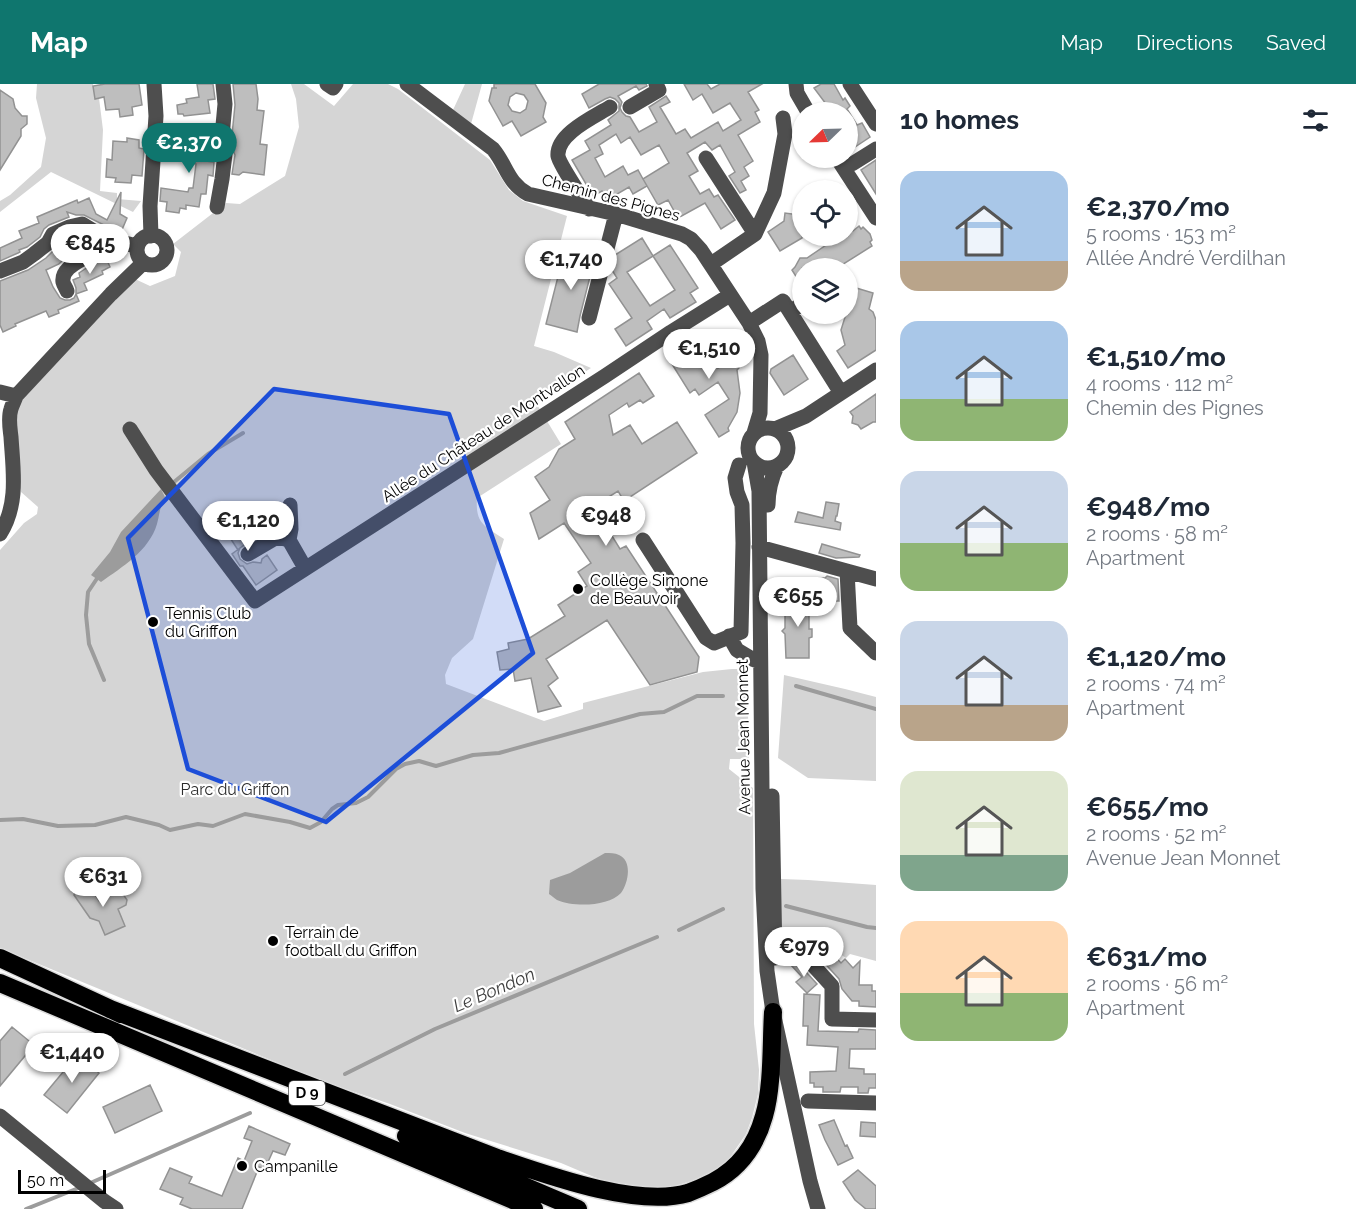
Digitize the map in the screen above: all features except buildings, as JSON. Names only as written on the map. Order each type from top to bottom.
[{"type":"highway","name":"D 9","points":[[0,959],[110,1009],[578,1209]]},
{"type":"highway","name":"D 9","points":[[0,984],[534,1209]]},
{"type":"highway","points":[[110,1009],[532,1170],[606,1191],[663,1197],[686,1194],[704,1187],[722,1177],[750,1151],[768,1101],[773,1012]]},
{"type":"highway","points":[[266,1095],[505,1209]]},
{"type":"street","points":[[151,236],[150,206],[156,116],[154,84]]},
{"type":"street","points":[[217,207],[225,154],[221,147],[225,104],[223,84]]},
{"type":"street","points":[[327,84],[333,88],[336,84]]},
{"type":"street","name":"Chemin des Pignes","points":[[407,84],[493,149],[512,181],[528,194],[616,214],[682,234],[691,239],[711,264],[758,341],[761,354],[760,413],[754,433]]},
{"type":"street","points":[[630,107],[659,90],[656,84]]},
{"type":"street","points":[[796,84],[797,93],[802,102]]},
{"type":"street","points":[[850,84],[876,124]]},
{"type":"street","points":[[589,209],[558,158],[559,144],[567,134],[610,107]]},
{"type":"street","points":[[711,264],[755,234],[774,193],[785,134],[783,118]]},
{"type":"street","points":[[858,160],[876,149]]},
{"type":"street","points":[[706,158],[755,234]]},
{"type":"street","points":[[844,168],[876,218]]},
{"type":"street","points":[[589,318],[616,214]]},
{"type":"street","points":[[0,271],[23,262],[48,243],[53,234],[82,224],[95,233],[137,246]]},
{"type":"street","points":[[67,291],[63,282],[64,276],[74,263],[98,248],[104,236]]},
{"type":"street","points":[[151,236],[162,239],[167,250],[165,257],[156,265],[143,262],[137,252],[140,241],[151,236]]},
{"type":"street","points":[[0,534],[13,502],[9,423],[10,409],[16,396],[143,262]]},
{"type":"street","name":"Allée du Château de Montvallon","points":[[130,429],[156,470],[255,601],[730,295]]},
{"type":"street","points":[[749,323],[783,301],[792,306]]},
{"type":"street","points":[[804,324],[841,393]]},
{"type":"street","points":[[643,540],[706,638],[714,643],[741,632],[743,543],[741,505],[735,478],[746,464],[748,444],[759,429],[773,428],[806,416],[876,370]]},
{"type":"street","points":[[0,392],[16,396]]},
{"type":"street","points":[[760,413],[773,428],[781,432],[788,442]]},
{"type":"street","points":[[746,464],[765,468],[777,466],[787,456],[788,442],[806,416]]},
{"type":"street","name":"Avenue Jean Monnet","points":[[746,464],[759,491],[763,548],[769,889],[767,971],[773,1012],[818,1209]]},
{"type":"street","name":"Avenue Jean Monnet","points":[[766,688],[756,661],[768,491],[777,466]]},
{"type":"street","points":[[290,505],[289,540],[305,568]]},
{"type":"street","points":[[248,554],[277,537],[289,540]]},
{"type":"street","points":[[763,548],[876,579]]},
{"type":"street","points":[[847,571],[850,628],[876,653]]},
{"type":"street","points":[[729,636],[737,650],[756,661]]},
{"type":"street","name":"Avenue Jean Monnet","points":[[769,915],[775,933],[773,1012]]},
{"type":"street","points":[[775,933],[790,940],[832,986],[832,1018],[876,1020]]},
{"type":"street","points":[[808,1101],[876,1103]]},
{"type":"street","points":[[0,1116],[73,1176],[102,1204]]},
{"type":"highlighted area","points":[[274,389],[449,414],[533,653],[326,822],[188,769],[128,538]]},
{"type":"green space","points":[[37,84],[93,84],[95,98],[99,98],[103,130],[100,191],[117,193],[117,199],[141,201],[133,212],[51,172],[0,212],[0,201],[41,167],[46,138],[36,98]]},
{"type":"green space","name":"Parc du Griffon","points":[[291,84],[304,84],[334,106],[353,84],[388,84],[398,89],[490,160],[509,190],[523,201],[567,216],[534,346],[591,368],[536,403],[561,444],[477,498],[480,519],[504,539],[473,639],[452,658],[445,675],[446,684],[544,721],[583,709],[583,703],[703,672],[747,669],[749,759],[730,759],[729,769],[753,788],[754,1024],[759,1070],[758,1094],[746,1134],[729,1159],[715,1171],[698,1179],[668,1188],[636,1189],[594,1177],[561,1163],[465,1133],[322,1081],[0,948],[0,550],[24,523],[37,514],[38,507],[21,492],[15,423],[20,398],[135,279],[150,286],[175,276],[181,252],[173,244],[226,203],[240,204],[285,176],[299,127],[296,99]]},
{"type":"green space","points":[[465,84],[482,84],[471,124],[453,110]]},
{"type":"green space","points":[[784,675],[876,697],[876,781],[808,778],[778,758]]},
{"type":"green space","points":[[781,879],[876,885],[876,961],[850,954],[846,958],[807,932],[781,930]]},
{"type":"shaded area","points":[[161,489],[165,497],[157,524],[148,542],[134,557],[101,582],[91,575],[110,552],[121,532]]},
{"type":"shaded area","points":[[605,853],[619,855],[628,867],[626,884],[615,898],[581,905],[557,900],[549,894],[550,880],[570,873]]},
{"type":"waterway","points":[[174,482],[208,454],[243,433]]},
{"type":"waterway","points":[[98,577],[88,592],[86,615],[89,644],[104,680]]},
{"type":"waterway","points":[[796,686],[876,709]]},
{"type":"waterway","points":[[0,820],[23,819],[58,826],[95,825],[126,817],[170,830],[198,824],[213,826],[245,814],[310,828],[321,822],[338,805],[356,803],[368,797],[396,769],[405,764],[419,761],[436,766],[473,755],[499,753],[640,714],[664,712],[697,696],[723,696]]},
{"type":"waterway","name":"Le Bondon","points":[[786,906],[876,928]]},
{"type":"waterway","name":"Le Bondon","points":[[679,930],[723,909]]},
{"type":"waterway","name":"Le Bondon","points":[[345,1074],[435,1029],[657,937]]},
{"type":"waterway","name":"Le Bondon","points":[[88,1184],[250,1113]]},
{"type":"waterway","name":"Le Bondon","points":[[26,1209],[81,1187]]},
{"type":"place","name":"Collège Simone de Beauvoir","points":[[578,589]]},
{"type":"place","name":"Tennis Club du Griffon","points":[[153,622]]},
{"type":"place","name":"Terrain de football du Griffon","points":[[273,941]]},
{"type":"place","name":"Campanille","points":[[242,1166]]}]
